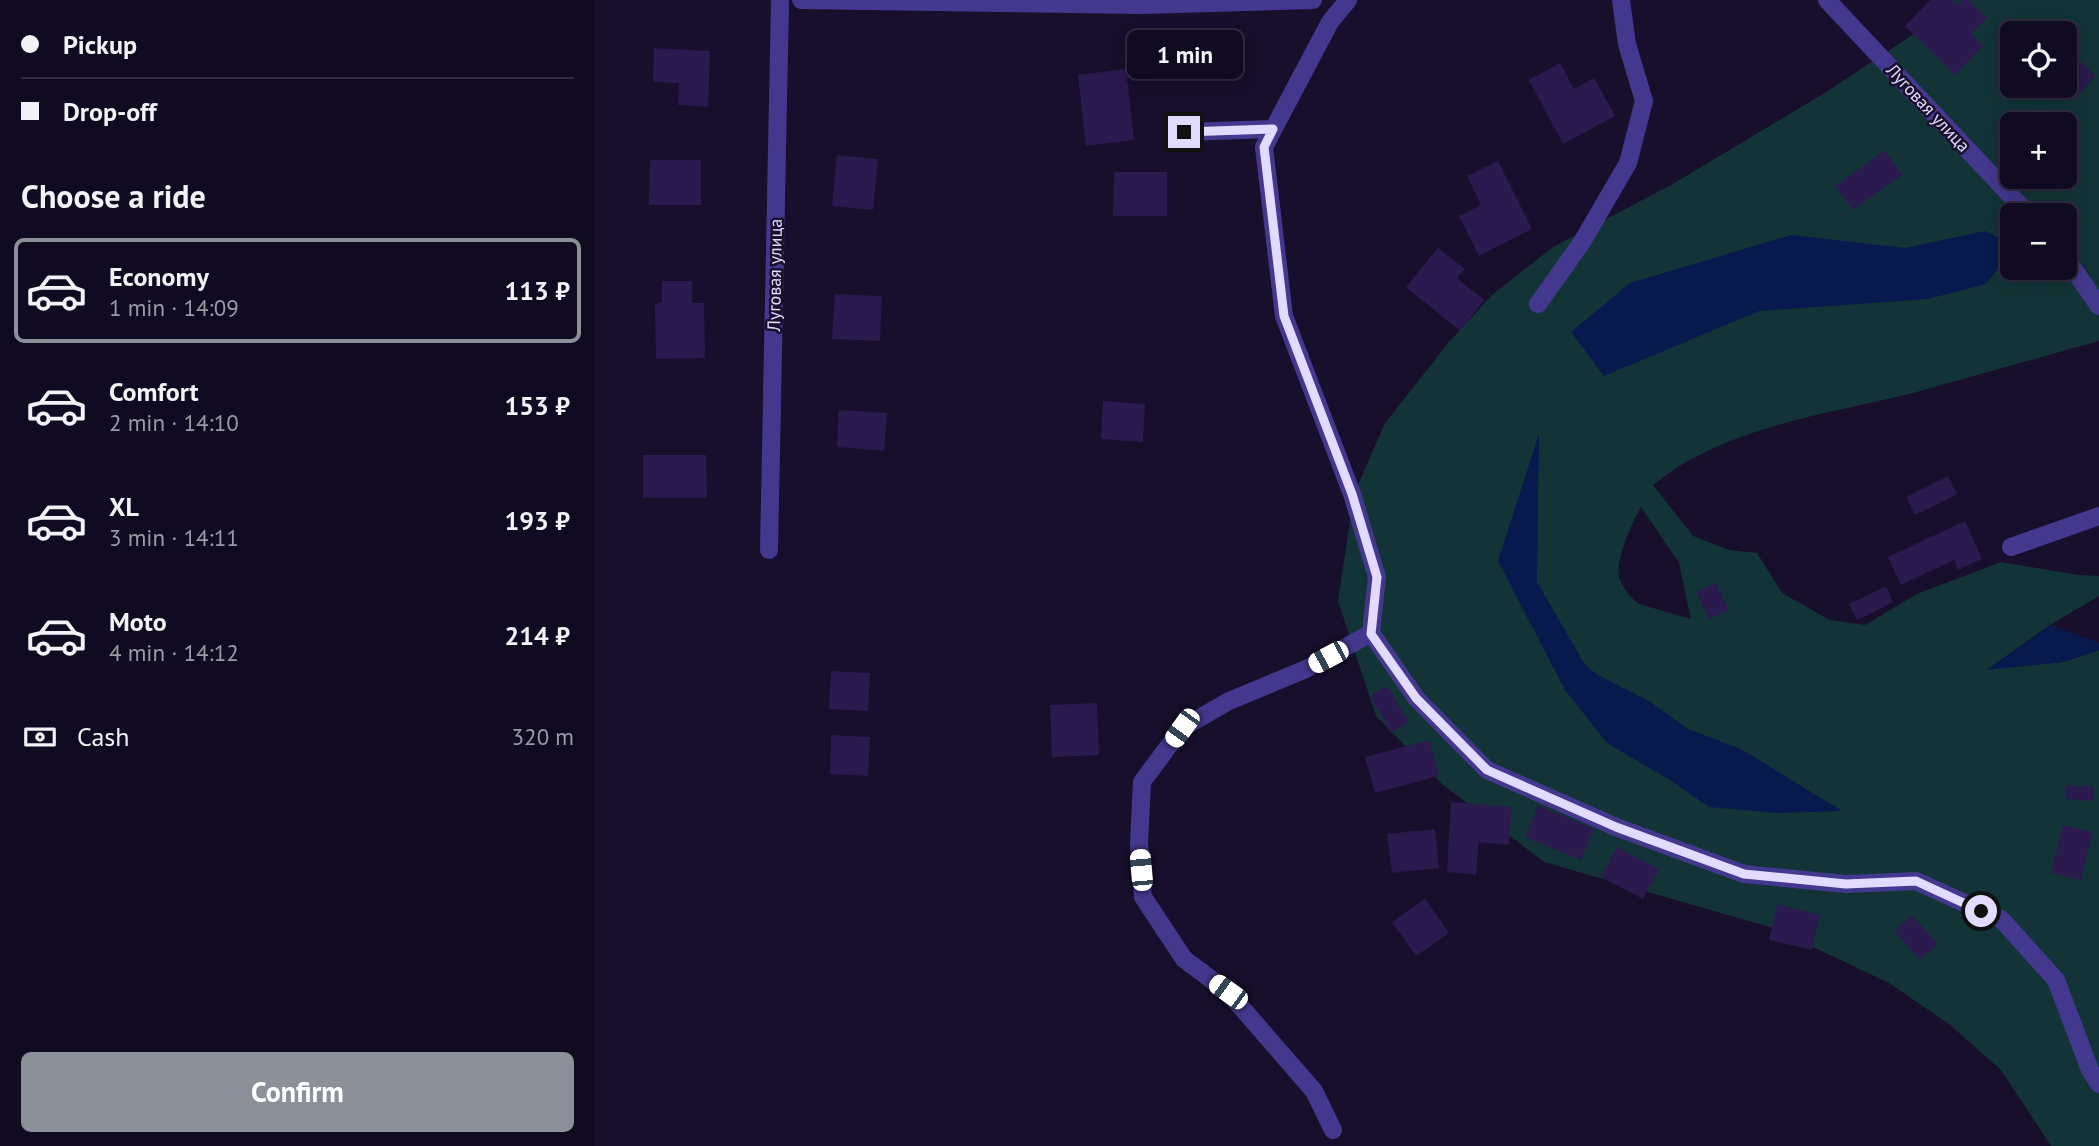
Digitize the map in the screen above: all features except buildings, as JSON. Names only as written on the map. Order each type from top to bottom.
[{"type":"street","name":"Луговая улица","points":[[769,550],[780,0]]},
{"type":"street","points":[[801,0],[1142,5],[1313,0]]},
{"type":"street","points":[[1348,0],[1330,22],[1264,147],[1284,316],[1352,494],[1377,577],[1371,634],[1416,698],[1487,770],[1616,827],[1744,874],[1846,884],[1916,881],[2002,920],[2056,980],[2090,1070],[2099,1084]]},
{"type":"street","points":[[1538,304],[1582,242],[1628,163],[1644,101],[1627,44],[1621,0]]},
{"type":"street","name":"Луговая улица","points":[[1827,0],[2018,203]]},
{"type":"street","points":[[1184,132],[1273,129]]},
{"type":"street","points":[[2077,274],[2099,306]]},
{"type":"street","points":[[2011,547],[2099,516]]},
{"type":"street","points":[[1333,1130],[1314,1091],[1228,992],[1184,960],[1143,897],[1139,843],[1142,782],[1182,728],[1229,701],[1306,669],[1371,634]]},
{"type":"green space","points":[[1952,0],[2099,0],[2099,341],[1913,393],[1777,425],[1712,449],[1681,465],[1653,485],[1693,536],[1729,550],[1757,553],[1782,593],[1830,620],[1865,625],[1917,594],[2001,562],[2099,576],[2099,596],[2050,625],[1988,669],[2063,662],[2099,650],[2099,1146],[2051,1146],[2001,1070],[1949,1024],[1889,983],[1773,928],[1544,862],[1442,784],[1376,716],[1338,601],[1354,494],[1385,423],[1449,342],[1492,295],[1553,247],[1671,185],[1823,94],[1923,28]],"holes":[[[1641,507],[1679,563],[1691,619],[1639,604],[1622,584],[1618,570],[1620,561],[1625,541]]]},
{"type":"water","points":[[1985,231],[2000,238],[2000,266],[1986,284],[1928,299],[1759,311],[1604,376],[1571,332],[1630,283],[1791,235],[1905,248]]},
{"type":"water","points":[[1539,434],[1537,582],[1585,665],[1598,675],[1649,701],[1688,729],[1741,749],[1842,811],[1778,813],[1709,807],[1670,780],[1607,743],[1565,690],[1498,561]]},
{"type":"water","points":[[2051,625],[2099,643],[2099,650],[2063,662],[1987,670]]},
{"type":"route","points":[[1184,132],[1273,129],[1264,147],[1284,316],[1352,494],[1377,577],[1371,634],[1416,698],[1487,770],[1616,827],[1744,874],[1846,884],[1916,881],[1981,911]]}]
